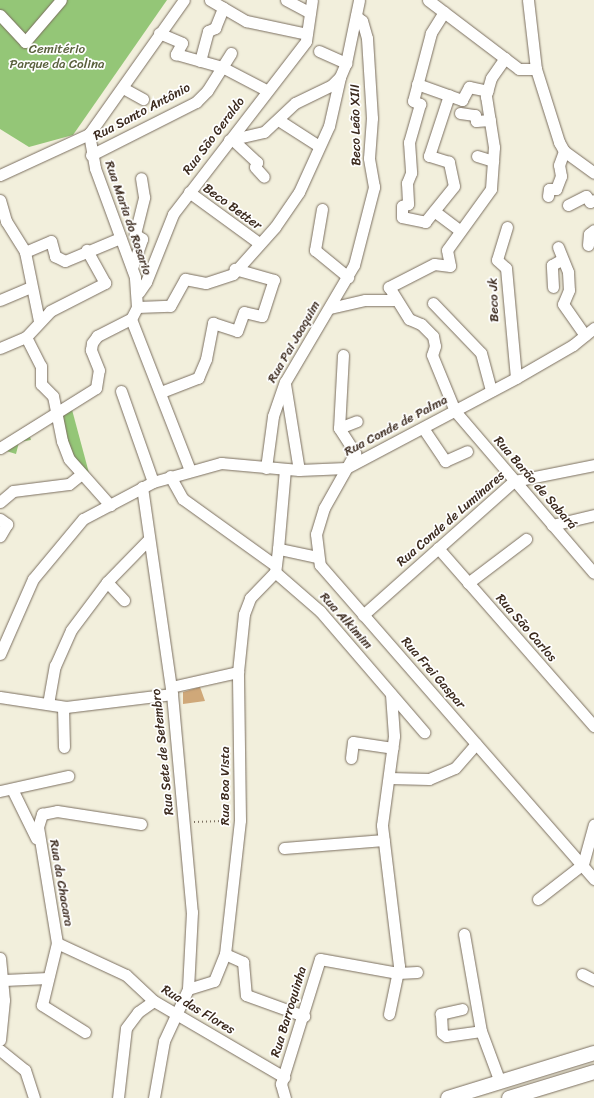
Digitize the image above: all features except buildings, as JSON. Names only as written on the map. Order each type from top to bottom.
[{"type":"main road","points":[[448,1098],[594,1053]]},
{"type":"main road","points":[[509,1098],[594,1072]]},
{"type":"street","points":[[0,15],[25,42],[61,0]]},
{"type":"street","points":[[0,175],[89,134],[123,88],[159,33],[184,0]]},
{"type":"street","points":[[210,0],[246,21],[307,34]]},
{"type":"street","points":[[286,0],[310,13]]},
{"type":"street","name":"Rua São Geraldo","points":[[139,292],[146,282],[167,225],[190,192],[231,140],[266,90],[294,59],[307,34],[312,0]]},
{"type":"street","points":[[428,0],[519,69],[536,69]]},
{"type":"street","points":[[528,0],[536,69],[564,151],[594,173]]},
{"type":"street","points":[[137,307],[170,306],[185,278],[206,283],[221,280],[235,269],[259,243],[299,192],[335,111],[340,77],[346,63],[358,7]]},
{"type":"street","name":"Beco Leão XIII","points":[[356,259],[374,187],[369,158],[372,118],[367,38],[358,7]]},
{"type":"street","points":[[200,61],[208,31],[215,28],[223,8]]},
{"type":"street","points":[[444,12],[431,33],[413,101],[420,104],[409,142],[408,204],[402,206],[402,217],[425,222],[454,186],[449,162],[429,156],[449,95]]},
{"type":"street","points":[[159,33],[182,43],[176,54],[222,67],[266,90]]},
{"type":"street","points":[[319,51],[346,63]]},
{"type":"street","name":"Rua Santo Antônio","points":[[92,155],[196,102],[232,53]]},
{"type":"street","points":[[330,308],[365,300],[394,300],[389,287],[434,264],[450,266],[447,250],[459,230],[491,189],[493,161],[488,91],[505,58]]},
{"type":"street","points":[[231,140],[250,138],[280,121],[295,103],[332,85],[340,77]]},
{"type":"street","points":[[417,84],[462,100],[469,87],[488,91]]},
{"type":"street","points":[[123,88],[143,99]]},
{"type":"street","points":[[460,114],[475,115],[476,121],[490,120]]},
{"type":"street","points":[[280,121],[319,146]]},
{"type":"street","name":"Rua Maria do Rosario","points":[[89,134],[92,155],[139,292],[137,307],[131,319]]},
{"type":"street","points":[[231,140],[257,162],[255,167],[264,178]]},
{"type":"street","points":[[548,196],[549,189],[556,189],[561,176],[559,164],[564,151]]},
{"type":"street","points":[[477,156],[493,161]]},
{"type":"street","points":[[132,268],[142,239],[135,234],[144,196],[141,178]]},
{"type":"street","name":"Beco Better","points":[[190,192],[259,243]]},
{"type":"street","points":[[568,205],[586,196],[590,202],[594,200]]},
{"type":"street","points":[[0,200],[4,225],[25,252],[39,321]]},
{"type":"street","points":[[322,209],[315,250],[348,277]]},
{"type":"street","points":[[434,211],[459,230]]},
{"type":"street","name":"Beco Jk","points":[[507,227],[497,260],[506,268],[516,378]]},
{"type":"street","points":[[588,245],[589,234],[594,230]]},
{"type":"street","points":[[25,252],[51,241],[55,256],[65,261],[77,258],[87,250],[120,238]]},
{"type":"street","points":[[558,247],[561,260],[568,272],[569,290],[563,304],[589,332]]},
{"type":"street","points":[[0,348],[26,337],[39,321],[50,311],[105,283],[87,250]]},
{"type":"street","name":"Rua Pai Joaquim","points":[[266,468],[273,416],[285,382],[348,277],[356,259]]},
{"type":"street","points":[[553,287],[552,265],[561,260]]},
{"type":"street","points":[[161,392],[198,378],[206,359],[213,323],[236,331],[244,312],[262,316],[274,280],[235,269]]},
{"type":"street","points":[[0,300],[31,287]]},
{"type":"street","name":"Rua Barão de Sabará","points":[[394,300],[409,319],[422,324],[433,336],[436,346],[432,354],[455,411],[594,573]]},
{"type":"street","points":[[433,303],[481,353],[491,391]]},
{"type":"street","points":[[0,448],[55,412],[96,388],[99,370],[91,350],[92,343],[97,336],[131,319],[161,392],[190,470]]},
{"type":"street","name":"Rua Conde de Palma","points":[[0,654],[33,579],[83,519],[153,482],[190,470],[221,463],[299,470],[346,468],[516,378],[589,332]]},
{"type":"street","points":[[26,337],[41,366],[42,384],[53,396],[55,412],[62,440],[80,475],[110,505]]},
{"type":"street","points":[[278,549],[317,557],[316,534],[324,508],[355,453],[339,428],[343,355]]},
{"type":"street","points":[[285,382],[299,470]]},
{"type":"street","points":[[121,391],[153,482]]},
{"type":"street","points":[[339,428],[357,422]]},
{"type":"street","points":[[423,428],[445,461],[467,451]]},
{"type":"street","name":"Rua Conde de Luminares","points":[[363,615],[514,481],[594,465]]},
{"type":"street","points":[[275,568],[285,469]]},
{"type":"street","points":[[0,502],[13,491],[69,484],[80,475]]},
{"type":"street","name":"Rua Alkimim","points":[[170,476],[183,499],[275,568],[320,611],[424,732]]},
{"type":"street","name":"Rua Sete de Setembro","points":[[142,487],[148,540],[172,690],[192,912],[188,989],[164,1041],[154,1098]]},
{"type":"street","points":[[552,525],[594,515]]},
{"type":"street","points":[[0,519],[7,524],[0,536]]},
{"type":"street","points":[[468,583],[526,539]]},
{"type":"street","points":[[48,704],[55,666],[71,630],[107,582],[148,540]]},
{"type":"street","name":"Rua São Carlos","points":[[438,548],[594,726]]},
{"type":"street","name":"Rua Frei Gaspar","points":[[317,557],[363,615],[583,864],[594,879]]},
{"type":"street","name":"Rua Boa Vista","points":[[188,989],[214,981],[225,954],[240,820],[238,672],[244,614],[250,598],[275,568]]},
{"type":"street","points":[[107,582],[124,600]]},
{"type":"street","points":[[0,697],[63,707],[172,690],[238,672]]},
{"type":"street","points":[[390,1014],[398,973],[382,825],[393,748],[392,694]]},
{"type":"street","points":[[63,707],[64,747]]},
{"type":"street","points":[[351,758],[353,742],[393,748]]},
{"type":"street","points":[[389,778],[429,779],[455,768],[476,744]]},
{"type":"street","points":[[0,791],[68,776]]},
{"type":"street","points":[[12,789],[40,846]]},
{"type":"street","name":"Rua da Chacara","points":[[85,1032],[42,1005],[57,943],[38,827],[42,814],[57,811],[141,824]]},
{"type":"street","points":[[538,899],[583,864],[594,824]]},
{"type":"street","points":[[284,848],[384,840]]},
{"type":"street","points":[[464,934],[481,1031],[500,1082]]},
{"type":"street","name":"Rua das Flores","points":[[57,943],[126,975],[154,1001],[284,1077]]},
{"type":"street","points":[[225,954],[243,962],[246,995],[304,1016]]},
{"type":"street","points":[[0,958],[4,980],[0,1040]]},
{"type":"street","name":"Rua Barroquinha","points":[[285,1098],[281,1084],[304,1016],[320,959],[398,973],[417,972]]},
{"type":"street","points":[[582,974],[594,980]]},
{"type":"street","points":[[4,980],[48,978]]},
{"type":"street","points":[[118,1098],[126,1028],[138,1012],[154,1001]]},
{"type":"street","points":[[462,1008],[442,1014],[442,1033],[446,1036],[481,1031]]},
{"type":"street","points":[[0,1050],[25,1070],[34,1098]]},
{"type":"path","points":[[184,822],[240,820]]},
{"type":"green space","name":"Cemitério Parque da Colina","points":[[0,0],[167,0],[73,135],[29,147],[0,129]]},
{"type":"green space","points":[[71,406],[89,473],[79,466],[66,440],[60,410]]},
{"type":"green space","points":[[28,430],[31,440],[19,442],[16,454],[3,450]]}]
